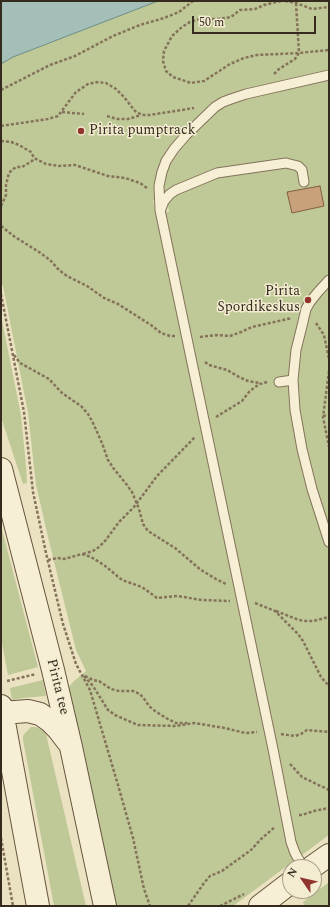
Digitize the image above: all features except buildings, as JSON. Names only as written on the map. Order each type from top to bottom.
[{"type":"main road","name":"Pirita tee","points":[[1,469],[53,670],[71,746],[105,906]]},
{"type":"main road","points":[[38,906],[2,710],[28,711],[40,714],[58,729],[71,746]]},
{"type":"main road","points":[[260,906],[282,889]]},
{"type":"lane","points":[[298,859],[290,842],[273,749],[160,210],[159,186],[166,161],[174,149],[215,107],[230,99],[329,76]]},
{"type":"lane","points":[[160,210],[164,201],[176,190],[217,173],[286,163],[298,166],[302,170],[304,182]]},
{"type":"lane","points":[[329,280],[310,302],[306,310],[296,350],[293,380],[295,410],[302,449],[312,489],[329,542]]},
{"type":"lane","points":[[279,382],[293,380]]},
{"type":"path","points":[[1,90],[50,65],[75,56],[113,36],[179,12],[193,1]]},
{"type":"path","points":[[281,1],[255,9],[240,10],[231,17],[200,19],[190,22],[172,36],[164,51],[163,61],[166,71],[173,77],[191,83],[204,81],[230,64],[244,58],[257,55],[329,50]]},
{"type":"path","points":[[285,1],[296,3],[312,9],[329,7]]},
{"type":"path","points":[[269,89],[268,83],[271,77],[279,69],[295,59],[299,53],[296,3]]},
{"type":"path","points":[[1,126],[48,120],[58,116],[76,92],[88,84],[97,82],[106,83],[116,89],[135,111],[142,115]]},
{"type":"path","points":[[107,116],[117,119],[128,119],[142,115],[204,106],[215,107]]},
{"type":"path","points":[[62,112],[84,114]]},
{"type":"path","points":[[1,141],[19,145],[31,152],[34,158],[46,164],[60,166],[76,165],[108,176],[125,178],[140,183],[159,196]]},
{"type":"path","points":[[1,206],[6,195],[6,185],[9,173],[16,167],[32,161],[34,158]]},
{"type":"path","points":[[1,226],[50,260],[67,276],[87,286],[104,298],[118,304],[161,333],[170,336],[202,361],[260,384],[254,387],[242,401],[218,416],[198,433],[157,476],[137,504],[119,522],[99,547],[93,551],[64,559],[57,558],[48,560]]},
{"type":"path","points":[[1,294],[24,412],[33,492],[63,624],[76,664],[90,690],[133,838],[144,889],[150,906]]},
{"type":"path","points":[[170,336],[230,336],[252,327],[287,319],[306,310]]},
{"type":"path","points":[[324,335],[329,359]]},
{"type":"path","points":[[13,354],[20,363],[49,379],[62,393],[81,406],[88,414],[93,422],[108,460],[127,485],[137,504],[143,524],[148,531],[175,548],[201,570],[216,580],[229,586],[241,597],[299,620],[313,621],[329,617]]},
{"type":"path","points":[[329,370],[323,416],[329,447]]},
{"type":"path","points":[[323,416],[329,415]]},
{"type":"path","points":[[82,554],[104,565],[122,580],[142,587],[157,598],[177,596],[218,601],[241,597]]},
{"type":"path","points":[[275,611],[298,634],[321,677],[329,686]]},
{"type":"path","points":[[7,681],[40,673]]},
{"type":"path","points":[[82,675],[94,686],[108,710],[124,720],[138,725],[176,726],[194,723]]},
{"type":"path","points":[[82,675],[98,681],[111,689],[119,691],[133,691],[140,694],[155,711],[176,723],[194,723],[245,733],[258,732],[295,736],[307,730],[329,732]]},
{"type":"path","points":[[273,749],[281,755],[302,777],[329,790]]},
{"type":"path","points":[[188,906],[210,876],[222,871],[245,855],[276,826],[292,816],[329,808]]},
{"type":"path","points":[[1,838],[13,906]]},
{"type":"green space","points":[[158,1],[329,1],[329,835],[297,859],[282,859],[282,870],[233,906],[117,906],[68,688],[86,671],[76,650],[36,485],[28,413],[1,282],[1,64],[13,57]],"holes":[[[153,200],[168,206],[169,212],[155,209]]]},
{"type":"green space","points":[[1,315],[21,415],[27,483],[23,484],[1,417]]},
{"type":"green space","points":[[1,526],[38,667],[8,675],[1,638]]},
{"type":"green space","points":[[43,680],[46,696],[12,700],[10,688]]},
{"type":"green space","points":[[31,727],[39,728],[46,734],[86,906],[54,906],[23,740],[23,736]]},
{"type":"green space","points":[[329,882],[329,906],[304,906],[303,902],[307,899],[322,899],[322,887]]},
{"type":"water","points":[[1,1],[158,1],[13,57],[1,64]]},
{"type":"place","name":"Pirita pumptrack","points":[[81,131]]},
{"type":"place","name":"Pirita Spordikeskus","points":[[308,300]]}]
